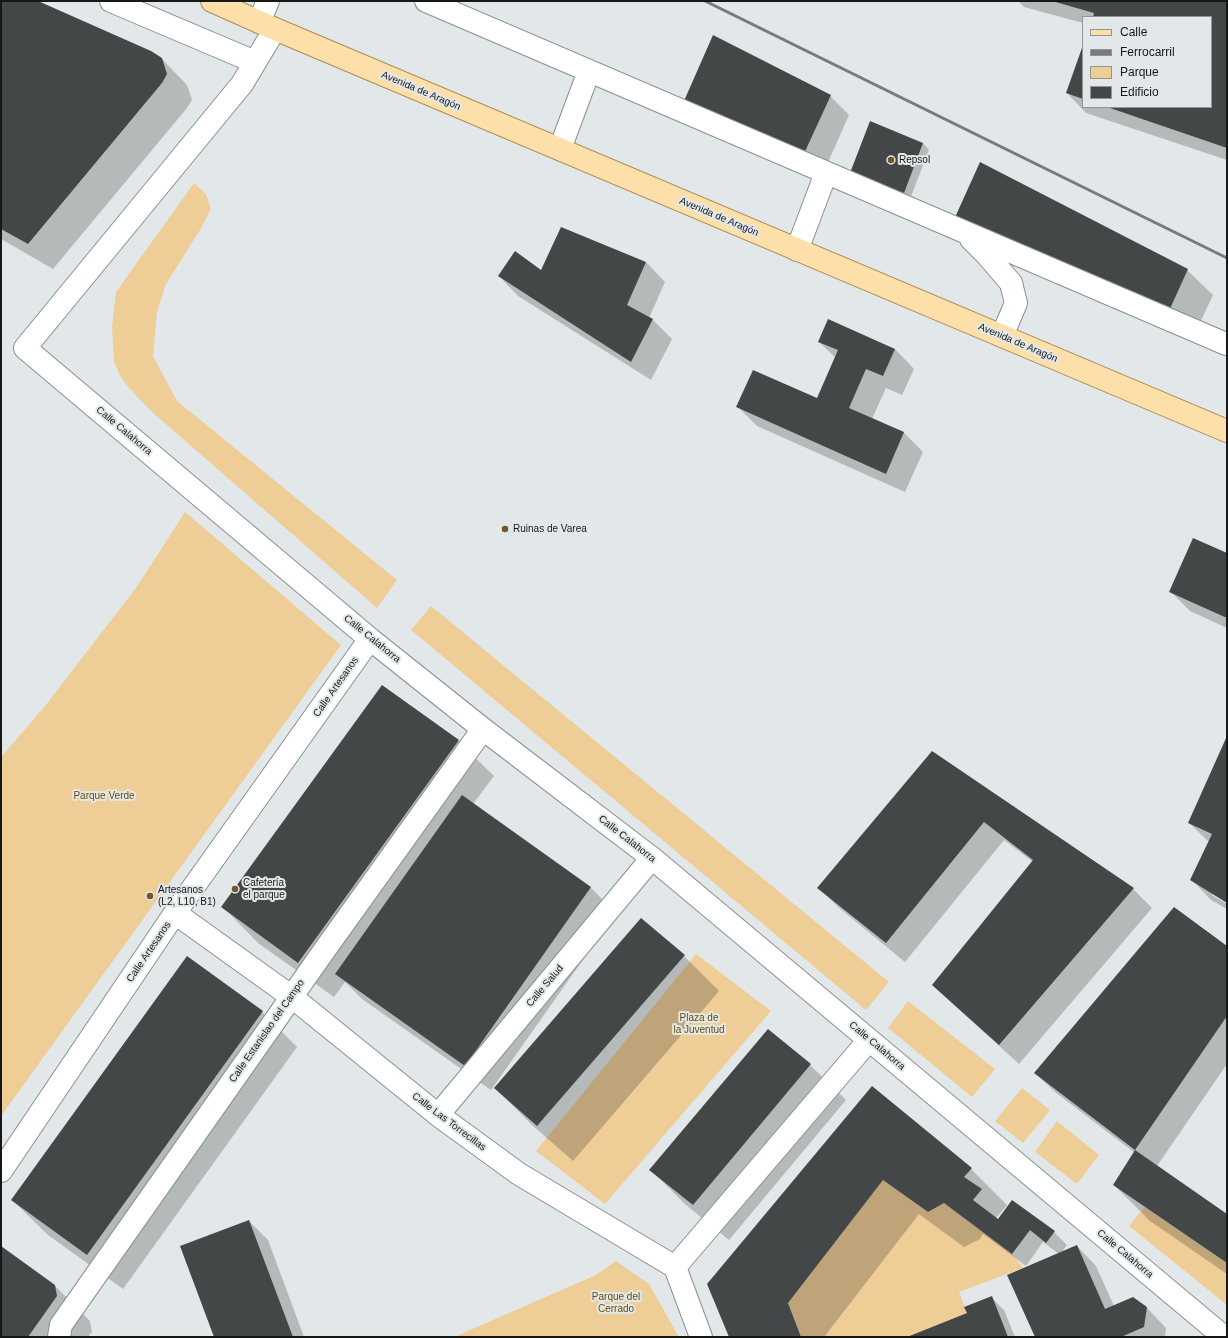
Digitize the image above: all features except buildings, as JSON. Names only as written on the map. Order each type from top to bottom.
[{"type":"main road","name":"Avenida de Aragón","points":[[212,1],[1227,432]]},
{"type":"street","points":[[111,1],[255,62],[267,25],[268,1]]},
{"type":"street","points":[[426,1],[1226,344]]},
{"type":"street","name":"Calle Calahorra","points":[[255,62],[242,84],[25,348],[370,638],[483,729],[652,858],[869,1040],[1214,1335]]},
{"type":"street","points":[[560,150],[589,71]]},
{"type":"street","points":[[797,250],[826,172]]},
{"type":"street","points":[[964,231],[1011,283],[1016,303],[1002,336]]},
{"type":"street","name":"Calle Artesanos","points":[[1,1171],[175,913],[370,638]]},
{"type":"street","name":"Calle Estanislao del Campo","points":[[59,1337],[60,1325],[483,729]]},
{"type":"street","name":"Calle Salud","points":[[438,1115],[652,858]]},
{"type":"street","name":"Calle Las Torrecillas","points":[[175,913],[292,997],[438,1115],[519,1174],[675,1267]]},
{"type":"street","points":[[701,1337],[675,1267],[869,1040]]},
{"type":"green space","points":[[194,183],[206,194],[211,209],[200,230],[166,284],[157,312],[153,356],[177,401],[397,580],[377,608],[151,411],[120,376],[114,361],[112,327],[116,292]]},
{"type":"green space","name":"Parque Verde","points":[[185,512],[341,645],[1,1116],[1,757],[45,706],[136,588]]},
{"type":"green space","points":[[431,606],[889,982],[866,1010],[411,630]]},
{"type":"green space","name":"Plaza de la Juventud","points":[[696,954],[771,1011],[605,1204],[536,1151]]},
{"type":"green space","points":[[908,1001],[995,1069],[972,1097],[888,1028]]},
{"type":"green space","points":[[1022,1088],[1050,1110],[1023,1143],[995,1121]]},
{"type":"green space","points":[[1057,1121],[1099,1155],[1077,1184],[1035,1152]]},
{"type":"green space","points":[[883,1180],[928,1212],[944,1203],[1012,1254],[1023,1268],[959,1292],[967,1313],[907,1337],[801,1337],[788,1303]]},
{"type":"green space","points":[[1145,1207],[1227,1263],[1227,1305],[1129,1226]]},
{"type":"green space","name":"Parque del Cerrado","points":[[616,1261],[649,1284],[679,1337],[454,1337],[596,1275]]},
{"type":"railway","points":[[705,1],[1227,258]]},
{"type":"place","name":"Repsol","points":[[891,160]]},
{"type":"place","name":"Ruinas de Varea","points":[[505,529]]},
{"type":"place","name":"Cafetería el parque","points":[[235,889]]},
{"type":"place","name":"Artesanos (L2, L10, B1)","points":[[150,896]]}]
